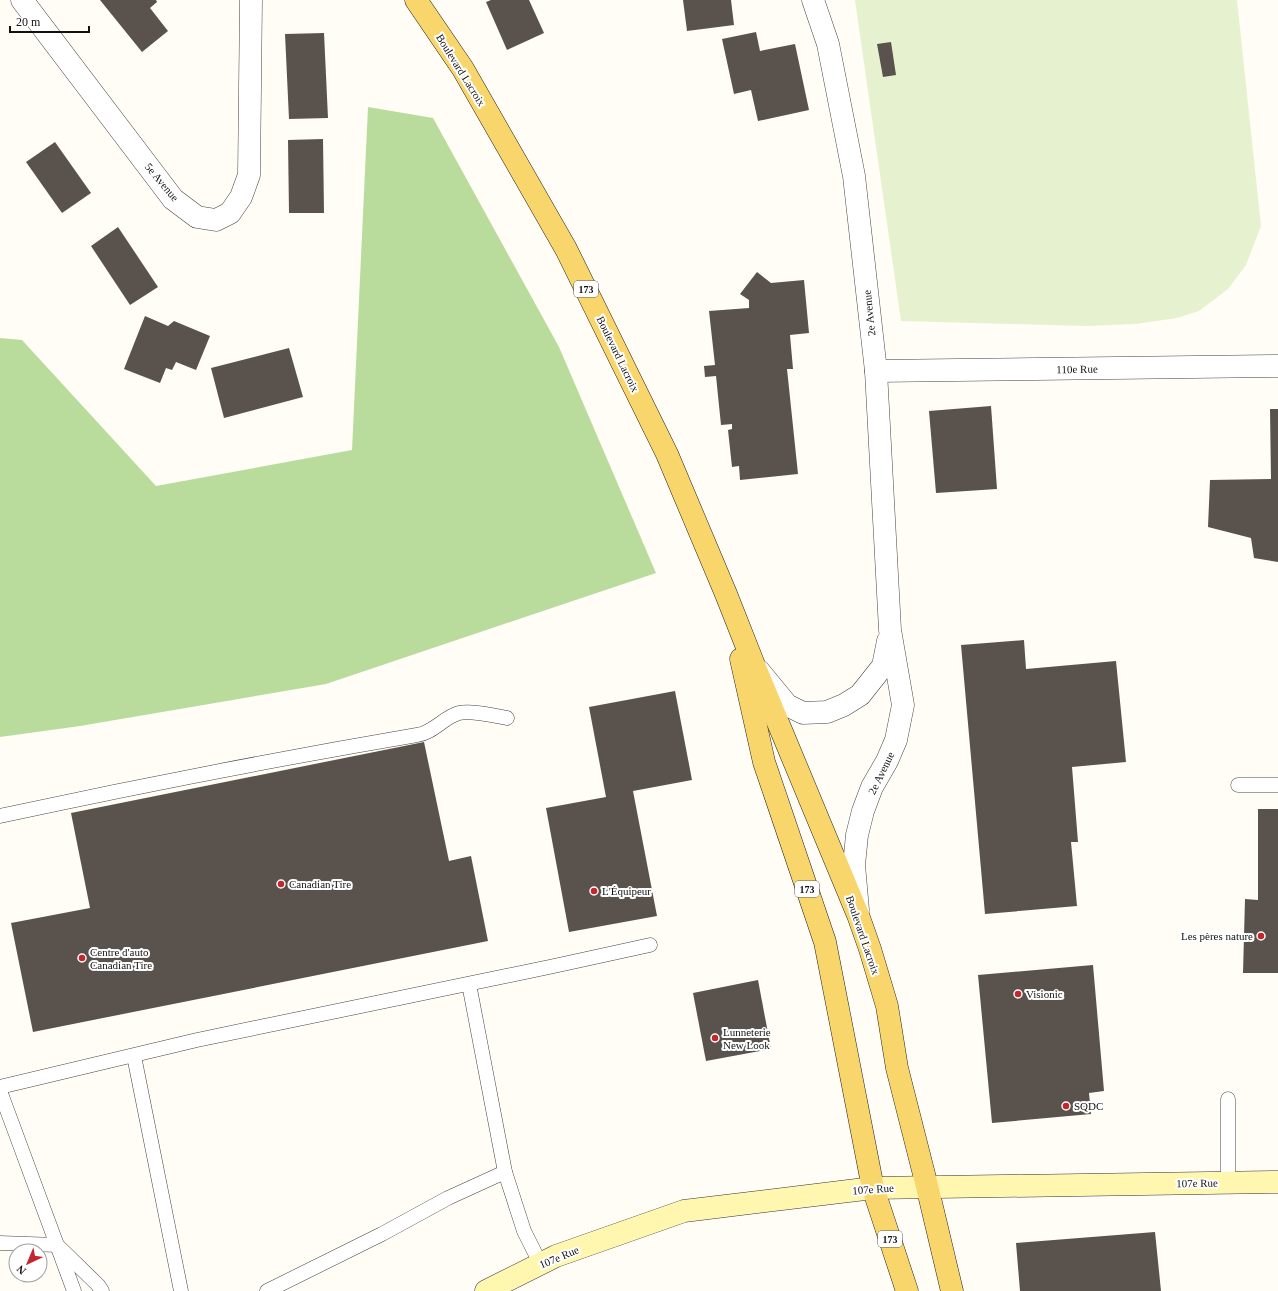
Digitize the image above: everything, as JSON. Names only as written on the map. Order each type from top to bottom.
[{"type":"main road","name":"Boulevard Lacroix","points":[[416,0],[462,69],[566,249],[667,454],[726,594],[858,916],[870,949],[887,1006],[897,1068],[952,1291]]},
{"type":"main road","name":"Boulevard Lacroix","points":[[726,594],[764,762],[825,942],[873,1188],[908,1291]]},
{"type":"main road","name":"107e Rue","points":[[486,1291],[541,1265],[556,1256],[684,1211],[873,1188],[1278,1182]]},
{"type":"street","name":"5e Avenue","points":[[22,0],[173,199],[197,217],[216,220],[230,213],[241,197],[249,175],[252,0]]},
{"type":"street","name":"2e Avenue","points":[[813,0],[828,44],[854,176],[876,371],[890,630],[903,705],[896,740],[887,761],[872,787],[863,811],[857,835],[854,866],[858,916]]},
{"type":"street","name":"110e Rue","points":[[876,371],[1278,366]]},
{"type":"street","name":"2e Avenue","points":[[754,665],[787,705],[803,713],[827,712],[844,705],[860,695],[873,680],[883,666],[890,630]]},
{"type":"lane","points":[[0,816],[111,792],[306,754],[423,734],[460,713],[488,714],[507,718]]},
{"type":"lane","points":[[1238,785],[1278,785]]},
{"type":"lane","points":[[0,1087],[197,1040],[650,945]]},
{"type":"lane","points":[[469,984],[505,1172],[524,1231],[541,1265]]},
{"type":"lane","points":[[134,1056],[182,1291]]},
{"type":"lane","points":[[0,1091],[74,1291]]},
{"type":"lane","points":[[1228,1099],[1228,1182]]},
{"type":"lane","points":[[267,1291],[382,1234],[448,1198],[505,1172]]},
{"type":"lane","points":[[0,1243],[57,1245],[98,1285],[102,1291]]},
{"type":"green space","points":[[855,0],[1237,0],[1261,226],[1246,265],[1228,289],[1199,311],[1177,318],[1135,324],[1086,326],[901,321]]},
{"type":"green space","points":[[368,107],[433,118],[559,347],[656,573],[326,684],[80,726],[0,737],[0,338],[22,340],[156,486],[352,450]]},
{"type":"building","points":[[100,0],[156,0],[157,2],[150,8],[168,31],[142,52]]},
{"type":"building","points":[[491,0],[529,0],[544,33],[507,50],[486,2]]},
{"type":"building","points":[[683,0],[731,0],[734,25],[687,31]]},
{"type":"building","points":[[756,32],[760,51],[795,44],[809,110],[758,121],[751,90],[734,94],[722,39]]},
{"type":"building","points":[[324,33],[328,118],[289,119],[285,34]]},
{"type":"building","points":[[891,42],[896,75],[883,77],[877,44]]},
{"type":"building","points":[[323,139],[324,213],[289,213],[288,140]]},
{"type":"building","points":[[55,142],[91,193],[62,213],[26,162]]},
{"type":"building","points":[[118,227],[158,287],[130,305],[91,246]]},
{"type":"building","points":[[757,272],[771,283],[804,280],[809,333],[790,335],[793,369],[787,369],[798,474],[740,480],[739,466],[732,467],[728,430],[732,429],[732,424],[721,425],[716,376],[705,377],[704,366],[715,365],[709,311],[749,308],[749,300],[740,294]]},
{"type":"building","points":[[145,316],[168,326],[174,321],[210,336],[196,370],[176,362],[172,370],[166,368],[160,383],[124,369]]},
{"type":"building","points":[[289,348],[303,397],[224,418],[211,368]]},
{"type":"building","points":[[991,406],[997,489],[936,493],[929,411]]},
{"type":"building","points":[[1270,409],[1278,409],[1278,562],[1254,558],[1251,538],[1208,527],[1210,480],[1271,479]]},
{"type":"building","points":[[1024,640],[1026,669],[1116,661],[1126,762],[1072,767],[1078,842],[1071,842],[1077,906],[985,914],[961,645]]},
{"type":"building","points":[[675,691],[692,780],[633,791],[657,916],[569,932],[546,808],[606,797],[589,707]]},
{"type":"building","name":"Canadian Tire","points":[[424,742],[449,861],[471,856],[488,941],[33,1032],[11,923],[90,908],[71,813]]},
{"type":"building","name":"Les pères nature","points":[[1258,809],[1278,809],[1278,973],[1243,973],[1245,899],[1258,900]]},
{"type":"building","points":[[1093,965],[1104,1091],[1089,1093],[1091,1114],[992,1123],[978,975]]},
{"type":"building","points":[[758,980],[771,1049],[706,1061],[693,993]]},
{"type":"building","points":[[1155,1232],[1161,1291],[1020,1291],[1016,1243]]},
{"type":"place","name":"Canadian Tire","points":[[281,884]]},
{"type":"place","name":"L'Équipeur","points":[[594,891]]},
{"type":"place","name":"Les pères nature","points":[[1261,936]]},
{"type":"place","name":"Centre d'auto Canadian Tire","points":[[82,958]]},
{"type":"place","name":"Visionic","points":[[1018,994]]},
{"type":"place","name":"Lunneterie New Look","points":[[715,1038]]},
{"type":"place","name":"SQDC","points":[[1066,1106]]}]
